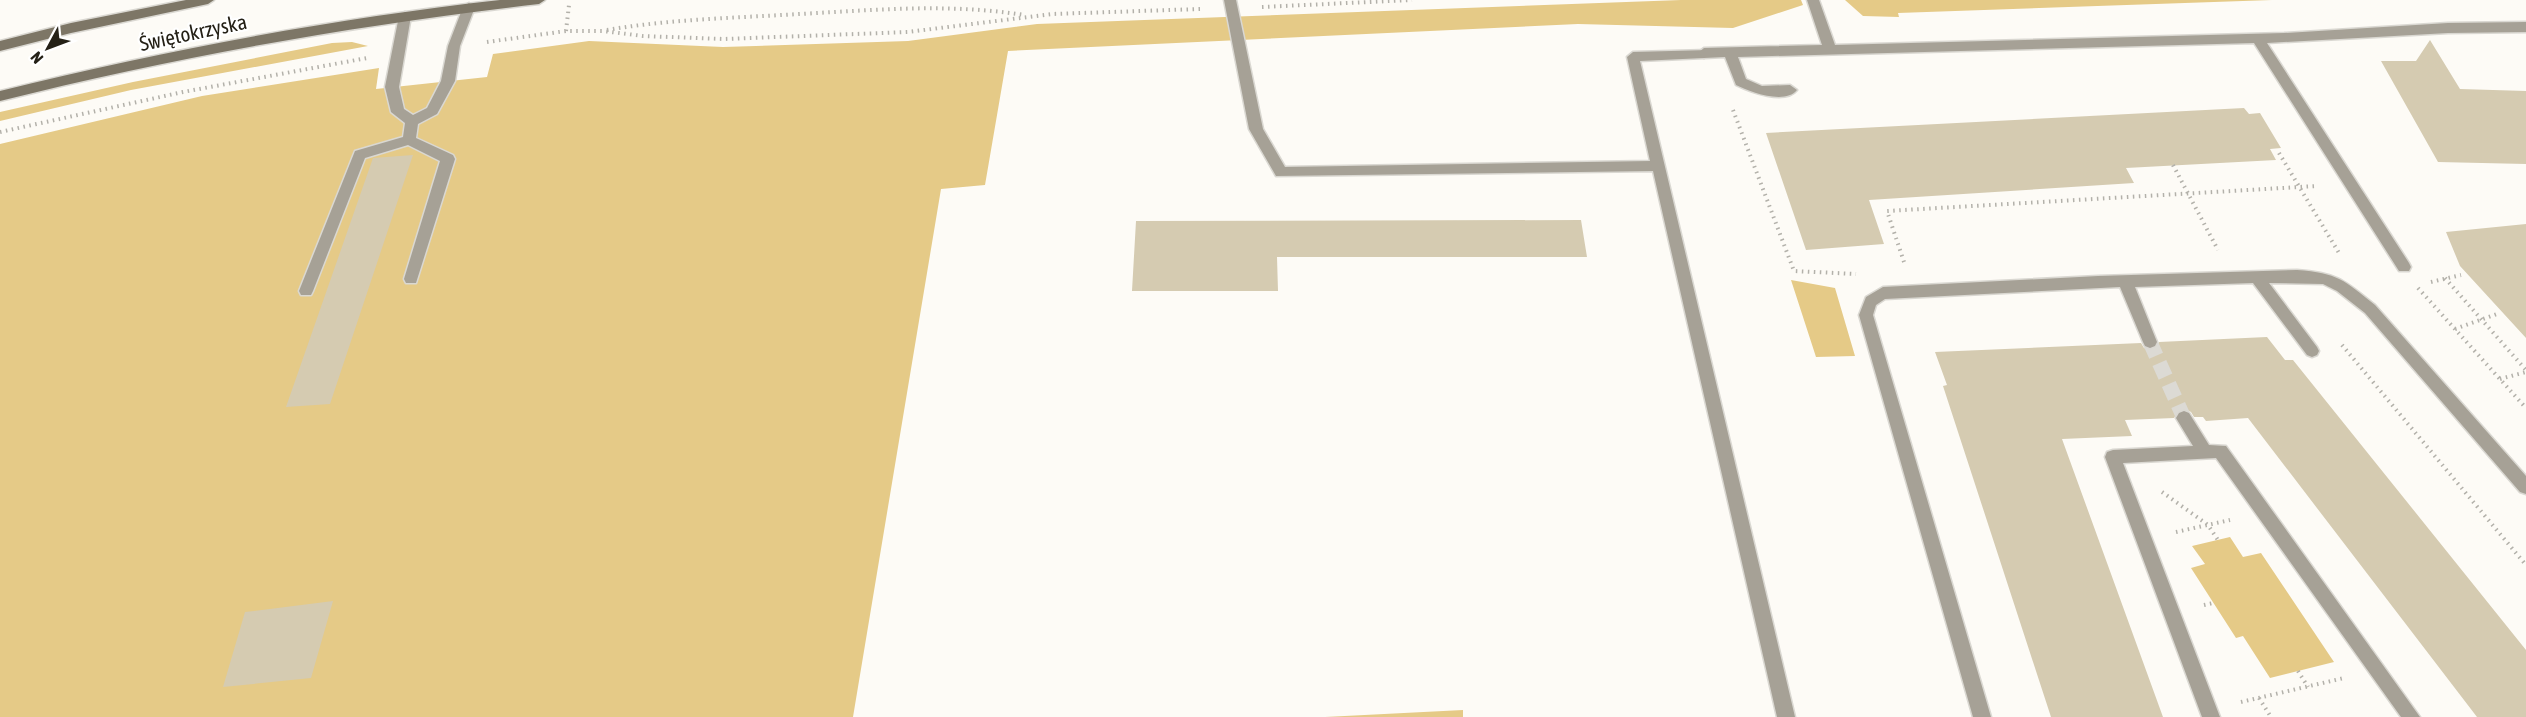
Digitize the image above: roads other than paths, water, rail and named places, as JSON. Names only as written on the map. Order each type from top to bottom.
[{"type":"main road","name":"Świętokrzyska","points":[[0,46],[71,28],[208,0]]},
{"type":"main road","points":[[405,16],[407,0]]},
{"type":"main road","name":"Świętokrzyska","points":[[0,96],[132,65],[273,36],[470,4],[539,0]]},
{"type":"street","points":[[1230,0],[1256,129],[1281,172],[1658,166]]},
{"type":"street","points":[[1813,0],[1830,49]]},
{"type":"street","points":[[412,121],[432,111],[448,81],[454,46],[470,4]]},
{"type":"street","points":[[405,16],[392,87],[398,112],[412,121]]},
{"type":"street","points":[[1786,717],[1633,57],[1830,49],[2258,39],[2448,28],[2526,27]]},
{"type":"street","points":[[2258,39],[2404,267]]},
{"type":"street","points":[[1730,52],[1741,82],[1760,91],[1790,90]]},
{"type":"street","points":[[409,140],[412,121]]},
{"type":"street","points":[[306,291],[360,154],[409,140],[448,159],[411,279]]},
{"type":"street","points":[[2257,277],[2312,351]]},
{"type":"street","points":[[1982,717],[1866,315],[1866,305],[1883,293],[2125,281],[2257,277],[2325,278],[2342,286],[2370,309],[2526,488]]},
{"type":"street","points":[[2125,281],[2150,342]]},
{"type":"street","points":[[2184,417],[2205,452]]},
{"type":"street","points":[[2209,713],[2113,457],[2220,451],[2411,717]]},
{"type":"tunnel","points":[[2150,342],[2184,418]]}]
